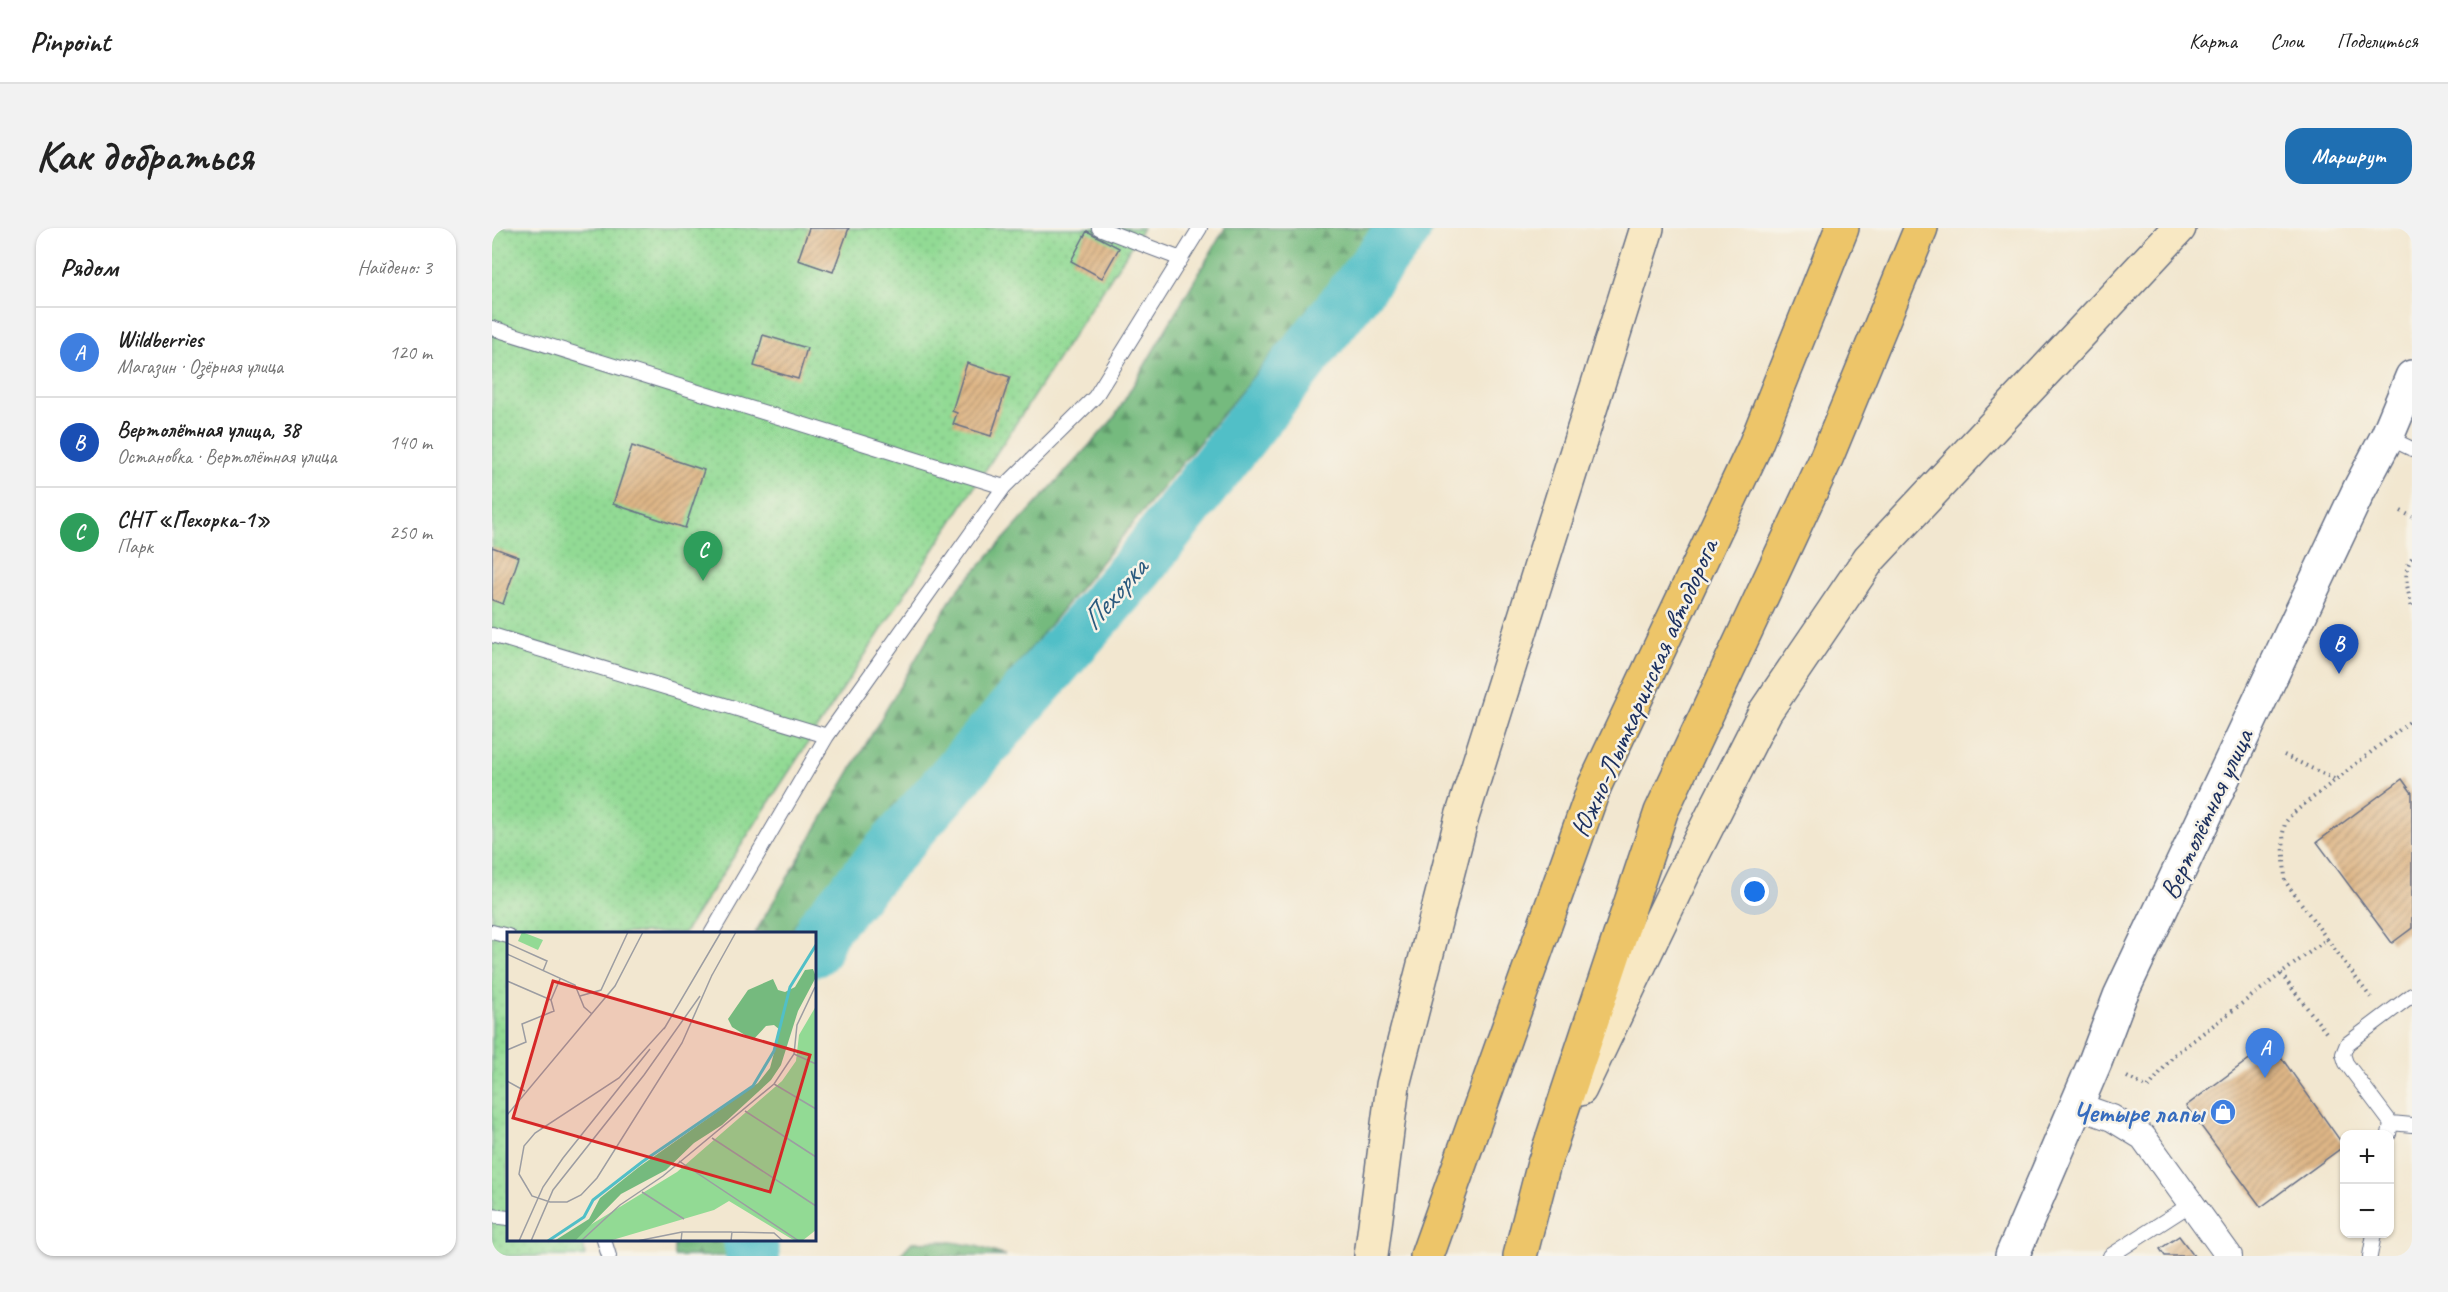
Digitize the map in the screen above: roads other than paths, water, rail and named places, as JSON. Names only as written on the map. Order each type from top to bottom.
[{"type":"main road","points":[[1371,1256],[1394,1085],[1462,817],[1647,228]]},
{"type":"main road","name":"Южно-Лыткаринская автодорога","points":[[1427,1256],[1595,784],[1754,448],[1842,228]]},
{"type":"main road","points":[[1520,1256],[1543,1167],[1661,812],[1825,461],[1921,228]]},
{"type":"main road","points":[[1543,1167],[1683,874],[1765,712],[1869,559],[2179,228]]},
{"type":"street","name":"Вертолётная улица","points":[[2012,1256],[2095,1062],[2120,996],[2359,490],[2400,443],[2412,377]]},
{"type":"street","points":[[2075,1105],[2112,1118],[2143,1137],[2229,1256]]},
{"type":"lane","points":[[1099,228],[1181,259]]},
{"type":"lane","points":[[712,932],[827,736],[1004,487],[1095,397],[1200,228]]},
{"type":"lane","points":[[492,328],[1004,487]]},
{"type":"lane","points":[[492,634],[827,736]]},
{"type":"lane","points":[[492,932],[507,936]]},
{"type":"lane","points":[[2412,995],[2346,1044],[2343,1054],[2346,1064],[2390,1129],[2412,1125]]},
{"type":"lane","points":[[2110,1256],[2191,1204]]},
{"type":"lane","points":[[492,1216],[507,1218]]},
{"type":"lane","points":[[2370,1256],[2373,1238]]},
{"type":"lane","points":[[605,1241],[609,1256]]},
{"type":"waterway","name":"Пехорка","points":[[816,945],[823,928],[1138,567],[1405,228]]},
{"type":"waterway","name":"Пехорка","points":[[750,1241],[753,1256]]},
{"type":"place","name":"СНТ «Пехорка-1»","points":[[703,581]]},
{"type":"place","name":"Вертолётная улица, 38","points":[[2339,674]]},
{"type":"place","name":"Wildberries","points":[[2265,1078]]},
{"type":"place","name":"Четыре лапы","points":[[2223,1112]]}]
